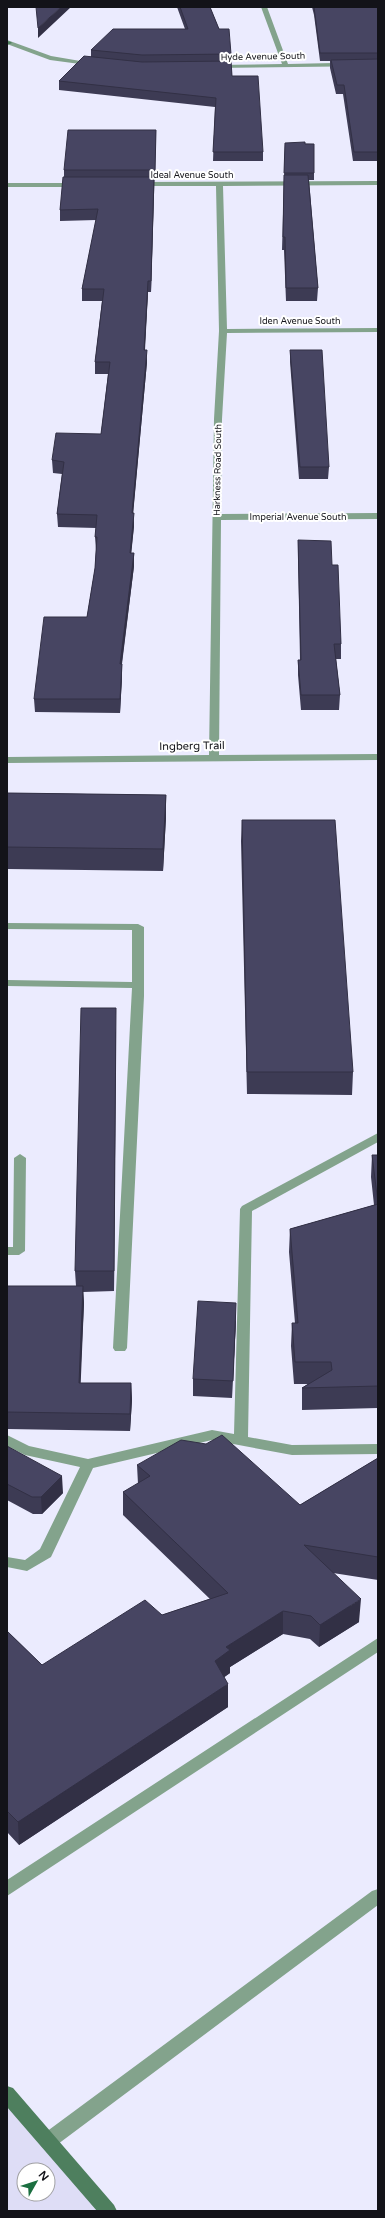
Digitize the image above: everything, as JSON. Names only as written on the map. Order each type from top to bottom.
[{"type":"street","points":[[264,7],[286,66]]},
{"type":"street","points":[[8,42],[50,58],[103,64]]},
{"type":"street","name":"Hyde Avenue South","points":[[206,67],[378,64]]},
{"type":"street","name":"Ideal Avenue South","points":[[133,184],[378,183]]},
{"type":"street","name":"Harkness Road South","points":[[214,757],[218,419],[223,331],[219,184]]},
{"type":"street","points":[[7,185],[86,185]]},
{"type":"street","name":"Iden Avenue South","points":[[223,331],[378,330]]},
{"type":"street","name":"Imperial Avenue South","points":[[217,517],[378,516]]},
{"type":"street","name":"Ingberg Trail","points":[[7,760],[214,757],[378,757]]},
{"type":"street","points":[[7,926],[138,927],[138,985],[120,1348]]},
{"type":"street","points":[[7,983],[138,985]]},
{"type":"street","points":[[241,1440],[246,1209],[378,1137]]},
{"type":"street","points":[[7,1251],[19,1250],[20,1158]]},
{"type":"street","points":[[7,1440],[25,1450],[88,1464],[212,1435],[292,1450],[378,1449]]},
{"type":"street","points":[[7,1562],[27,1566],[46,1554],[88,1464]]},
{"type":"street","points":[[7,1889],[378,1644]]},
{"type":"street","points":[[48,2141],[378,1896]]},
{"type":"street","points":[[7,2094],[108,2211]]},
{"type":"shaded area","points":[[7,2094],[108,2211],[7,2211]]},
{"type":"building","points":[[36,7],[61,7],[38,28]]},
{"type":"building","points":[[180,7],[210,7],[219,29],[229,29],[231,54],[142,55],[91,50],[113,29],[188,29]]},
{"type":"building","points":[[314,7],[378,7],[378,53],[320,53]]},
{"type":"building","points":[[84,56],[142,62],[231,61],[232,76],[258,76],[263,152],[213,152],[216,98],[59,81]]},
{"type":"building","points":[[378,59],[378,152],[354,152],[344,85],[337,85],[331,60]]},
{"type":"building","points":[[68,130],[156,130],[155,170],[64,170]]},
{"type":"building","points":[[305,142],[305,144],[314,144],[314,173],[284,173],[285,143]]},
{"type":"building","points":[[284,175],[308,175],[318,288],[286,288],[285,237],[283,237]]},
{"type":"building","points":[[63,177],[154,177],[151,281],[148,281],[144,350],[147,350],[132,513],[134,513],[130,553],[134,553],[120,664],[122,664],[120,699],[34,699],[44,617],[87,617],[95,568],[97,515],[57,514],[64,462],[52,460],[56,433],[101,434],[110,362],[95,362],[104,289],[82,289],[98,209],[60,210]]},
{"type":"building","points":[[290,350],[322,350],[329,467],[300,467]]},
{"type":"building","points":[[298,540],[331,541],[332,565],[338,565],[341,644],[334,644],[340,695],[301,695],[298,660],[301,660]]},
{"type":"building","points":[[7,793],[166,795],[163,849],[7,847]]},
{"type":"building","points":[[242,820],[335,820],[353,1072],[247,1072]]},
{"type":"building","points":[[81,1008],[116,1008],[114,1271],[75,1271]]},
{"type":"building","points":[[372,1155],[378,1155],[378,1203]]},
{"type":"building","points":[[378,1204],[378,1386],[302,1388],[332,1370],[331,1362],[295,1362],[292,1323],[298,1323],[290,1229]]},
{"type":"building","points":[[7,1286],[83,1286],[79,1383],[131,1383],[130,1414],[7,1412]]},
{"type":"building","points":[[198,1301],[236,1303],[233,1381],[193,1379]]},
{"type":"building","points":[[222,1435],[300,1505],[378,1458],[378,1557],[304,1545],[361,1599],[320,1625],[311,1616],[283,1611],[226,1647],[230,1650],[215,1661],[228,1684],[18,1822],[7,1811],[7,1631],[42,1665],[145,1600],[162,1615],[228,1593],[123,1492],[150,1476],[137,1465],[181,1440],[206,1444]]},
{"type":"building","points":[[7,1446],[62,1476],[41,1497],[32,1497],[7,1484]]}]
